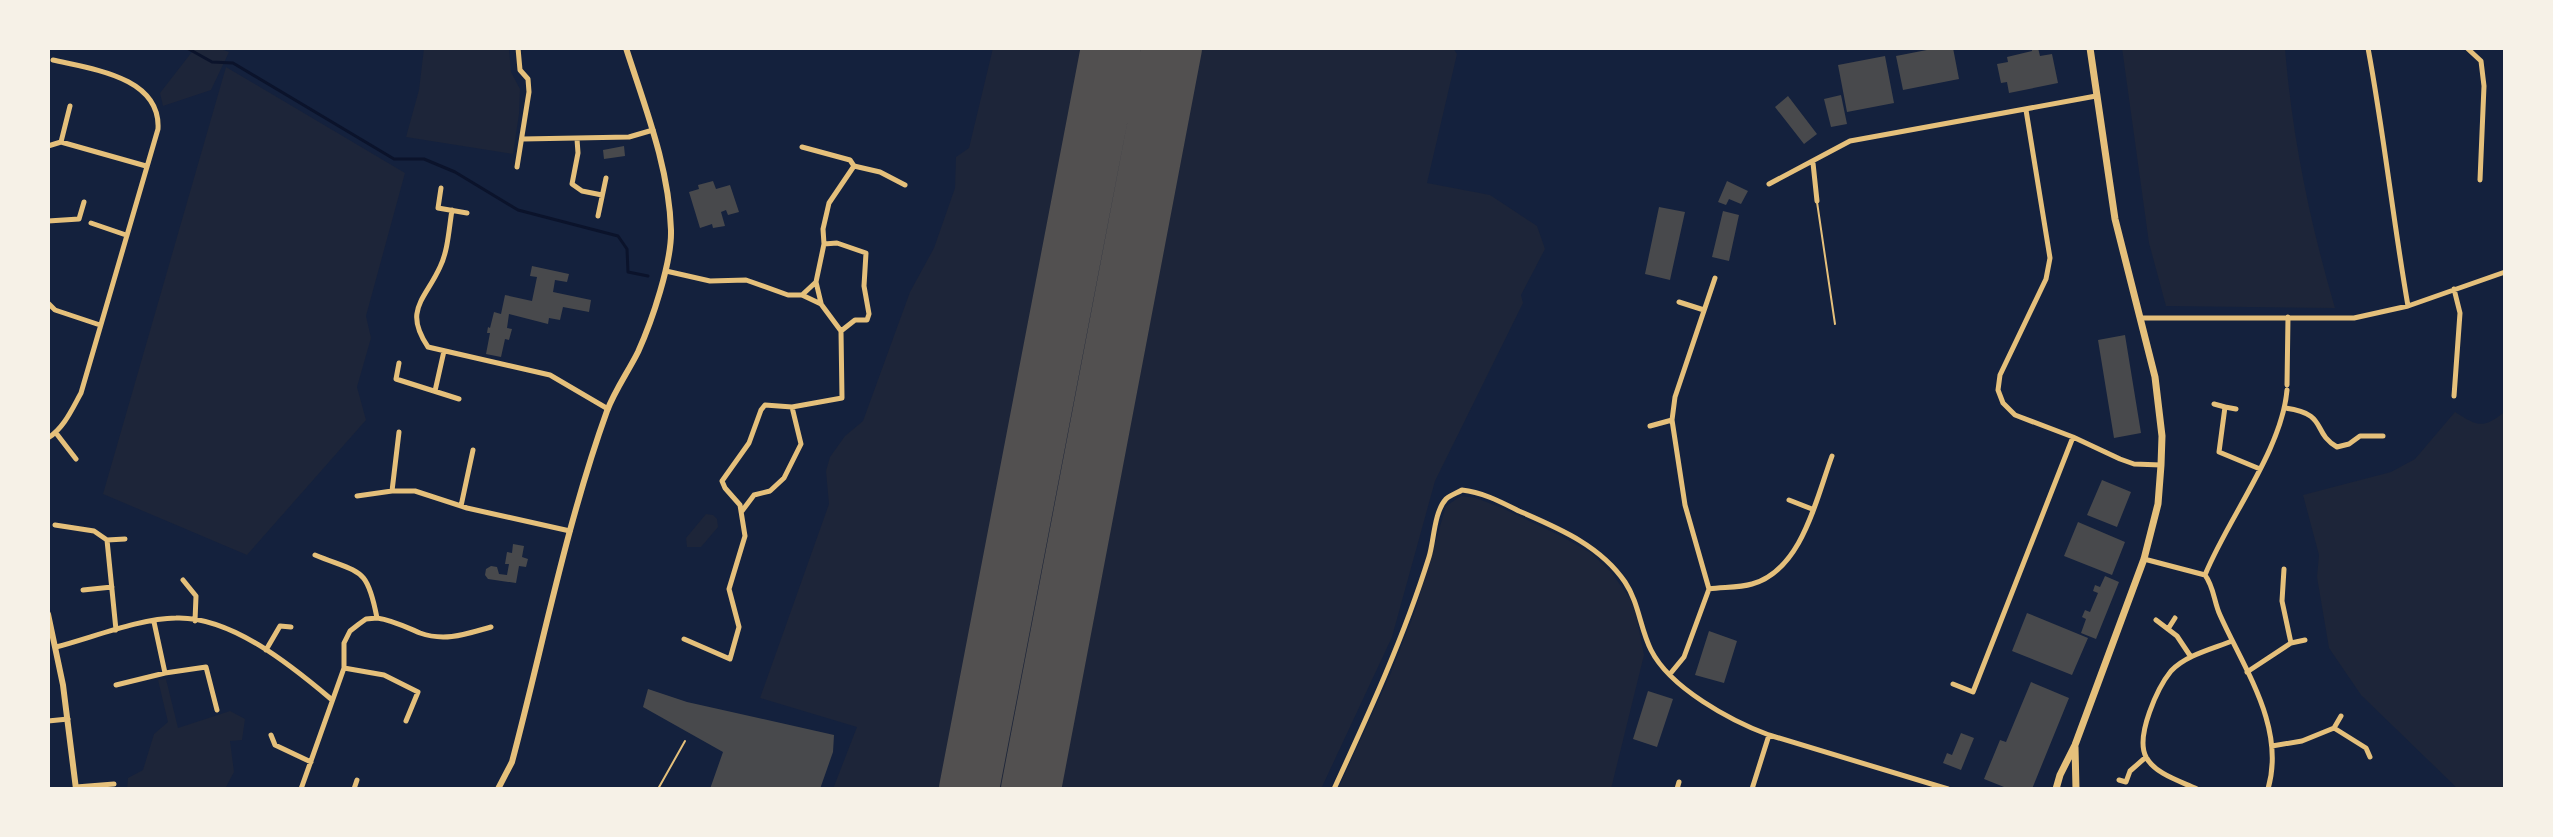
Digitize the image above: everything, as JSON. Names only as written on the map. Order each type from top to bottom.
[{"type":"main road","points":[[2056,789],[2144,559],[2158,504],[2161,465],[2160,407],[2115,219],[2090,48]]},
{"type":"main road","points":[[2075,745],[2076,789]]},
{"type":"main road","points":[[2069,789],[2074,775]]},
{"type":"street","points":[[517,167],[529,92],[528,79],[520,70],[518,48]]},
{"type":"street","points":[[498,789],[512,762],[570,531],[608,409],[639,349],[666,271],[672,232],[666,184],[653,130],[626,48]]},
{"type":"street","points":[[2368,48],[2408,306]]},
{"type":"street","points":[[2467,48],[2481,61],[2484,86],[2480,180]]},
{"type":"street","points":[[48,438],[56,433],[81,393],[159,117],[156,106],[135,85],[53,60]]},
{"type":"street","points":[[1769,184],[1850,141],[2096,96]]},
{"type":"street","points":[[61,142],[70,106]]},
{"type":"street","points":[[2026,110],[2050,258],[2046,279],[2000,375],[1998,390],[2003,403],[2015,415],[2134,464],[2161,465]]},
{"type":"street","points":[[523,139],[629,137],[653,130]]},
{"type":"street","points":[[577,139],[578,153],[572,184],[582,191],[602,195]]},
{"type":"street","points":[[48,146],[61,142],[146,166]]},
{"type":"street","points":[[802,147],[850,160],[854,166],[880,172],[905,185]]},
{"type":"street","points":[[1813,163],[1817,201]]},
{"type":"street","points":[[684,639],[730,659],[739,627],[729,589],[745,536],[742,511],[722,481],[749,443],[761,410],[765,405],[792,407],[842,398],[841,331],[821,304],[816,282],[829,203],[854,166]]},
{"type":"street","points":[[598,216],[606,178]]},
{"type":"street","points":[[441,188],[438,208],[467,213]]},
{"type":"street","points":[[84,202],[85,221]]},
{"type":"street","points":[[452,210],[441,266],[419,298],[417,330],[428,347],[550,375],[608,409]]},
{"type":"street","points":[[48,221],[85,221],[126,235]]},
{"type":"street","points":[[824,244],[837,243],[866,253],[864,286],[869,314],[867,320],[855,320],[841,331]]},
{"type":"street","points":[[666,271],[710,281],[746,280],[788,295],[802,295],[821,304]]},
{"type":"street","points":[[2141,318],[2354,318],[2408,306],[2505,272]]},
{"type":"street","points":[[1670,674],[1684,657],[1709,589],[1685,505],[1672,420],[1675,397],[1715,278]]},
{"type":"street","points":[[802,295],[816,282]]},
{"type":"street","points":[[2454,289],[2460,313],[2454,396]]},
{"type":"street","points":[[1679,302],[1704,310]]},
{"type":"street","points":[[48,303],[55,310],[100,325]]},
{"type":"street","points":[[2268,789],[2272,746],[2268,717],[2205,575],[2216,548],[2260,469],[2285,408],[2288,317]]},
{"type":"street","points":[[435,391],[444,351]]},
{"type":"street","points":[[399,363],[396,379],[459,399]]},
{"type":"street","points":[[2214,404],[2236,409]]},
{"type":"street","points":[[742,511],[754,495],[770,491],[784,478],[801,444],[792,407]]},
{"type":"street","points":[[2225,407],[2219,452],[2260,469]]},
{"type":"street","points":[[2285,408],[2303,410],[2315,418],[2330,443],[2337,447],[2349,444],[2360,436],[2383,436]]},
{"type":"street","points":[[1650,426],[1672,420]]},
{"type":"street","points":[[392,491],[399,432]]},
{"type":"street","points":[[56,433],[76,459]]},
{"type":"street","points":[[1953,684],[1973,692],[2073,437]]},
{"type":"street","points":[[461,506],[473,450]]},
{"type":"street","points":[[1709,589],[1753,584],[1778,571],[1798,547],[1832,456]]},
{"type":"street","points":[[1334,789],[1407,620],[1431,548],[1441,506],[1462,490],[1480,493],[1564,531],[1606,560],[1624,580],[1635,599],[1651,651],[1670,674],[1713,709],[1769,735],[1947,789]]},
{"type":"street","points":[[357,496],[415,491],[461,506],[570,531]]},
{"type":"street","points":[[1789,500],[1812,509]]},
{"type":"street","points":[[55,525],[94,531],[107,540],[125,539]]},
{"type":"street","points":[[107,540],[116,630]]},
{"type":"street","points":[[315,555],[364,575],[371,588],[377,618]]},
{"type":"street","points":[[2144,559],[2205,575]]},
{"type":"street","points":[[2284,569],[2282,601],[2291,643]]},
{"type":"street","points":[[183,580],[196,596],[195,621]]},
{"type":"street","points":[[83,590],[112,587]]},
{"type":"street","points":[[48,614],[68,719],[76,788],[114,784]]},
{"type":"street","points":[[56,647],[177,617],[220,625],[284,659],[331,699]]},
{"type":"street","points":[[301,789],[344,668],[344,643],[350,631],[366,619],[377,618],[421,634],[442,637],[457,638],[491,627]]},
{"type":"street","points":[[2168,629],[2175,618]]},
{"type":"street","points":[[2156,620],[2177,636],[2191,657]]},
{"type":"street","points":[[154,622],[165,673]]},
{"type":"street","points":[[266,650],[280,626],[291,627]]},
{"type":"street","points":[[2247,672],[2291,643],[2305,640]]},
{"type":"street","points":[[2197,789],[2157,770],[2146,757],[2142,741],[2145,722],[2171,671],[2191,657],[2232,641]]},
{"type":"street","points":[[116,685],[206,667],[217,710]]},
{"type":"street","points":[[344,668],[384,675],[418,692],[406,721]]},
{"type":"street","points":[[2272,746],[2302,741],[2334,728],[2341,716]]},
{"type":"street","points":[[48,721],[68,719]]},
{"type":"street","points":[[2334,728],[2366,748],[2370,757]]},
{"type":"street","points":[[271,735],[275,745],[311,762]]},
{"type":"street","points":[[1752,789],[1769,735]]},
{"type":"street","points":[[2124,784],[2130,771],[2146,757]]},
{"type":"street","points":[[354,789],[357,780]]},
{"type":"lane","points":[[1817,201],[1835,324]]},
{"type":"lane","points":[[658,789],[685,741]]},
{"type":"shaded area","points":[[195,48],[218,48],[229,52],[211,90],[163,106],[160,93]]},
{"type":"shaded area","points":[[424,48],[509,48],[511,72],[520,89],[513,154],[406,137],[419,90]]},
{"type":"shaded area","points":[[993,48],[1453,48],[1457,54],[1427,183],[1490,195],[1537,226],[1545,249],[1521,295],[1523,303],[1435,481],[1392,637],[1321,789],[833,789],[857,727],[760,698],[829,504],[826,471],[830,457],[845,436],[863,421],[910,292],[934,248],[955,188],[956,157],[969,148]]},
{"type":"shaded area","points":[[2122,48],[2285,48],[2303,179],[2335,308],[2166,306],[2149,243]]},
{"type":"shaded area","points":[[226,67],[405,173],[366,316],[371,338],[357,387],[366,420],[247,555],[103,494]]},
{"type":"shaded area","points":[[2505,399],[2505,789],[2458,789],[2361,695],[2329,648],[2317,577],[2319,555],[2303,495],[2391,472],[2415,459],[2455,412],[2474,423],[2484,424],[2503,413]]},
{"type":"shaded area","points":[[1461,496],[1502,508],[1591,553],[1611,572],[1634,604],[1644,655],[1611,789],[1338,789],[1390,675],[1415,611],[1446,506]]},
{"type":"shaded area","points":[[706,514],[717,519],[718,527],[701,547],[687,547],[686,538]]},
{"type":"shaded area","points":[[166,679],[178,728],[230,711],[245,719],[242,740],[230,741],[234,772],[225,789],[127,789],[128,778],[143,770],[154,734],[168,722],[158,680]]},
{"type":"building","points":[[1953,48],[1959,79],[1903,90],[1896,56]]},
{"type":"building","points":[[2032,48],[2038,48],[2040,56],[2052,54],[2058,83],[2009,93],[2007,82],[2001,83],[1997,64],[2008,62],[2007,57],[2032,51]]},
{"type":"building","points":[[1885,56],[1894,103],[1847,112],[1838,65]]},
{"type":"building","points":[[1841,95],[1847,124],[1831,127],[1824,99]]},
{"type":"building","points":[[1788,96],[1817,134],[1804,144],[1775,107]]},
{"type":"building","points":[[624,146],[625,156],[604,159],[603,150]]},
{"type":"building","points":[[713,181],[716,189],[730,185],[739,212],[728,215],[726,210],[721,212],[725,226],[713,228],[712,224],[700,228],[689,192],[699,189],[698,185]]},
{"type":"building","points":[[1727,181],[1748,191],[1741,204],[1729,199],[1726,205],[1718,202]]},
{"type":"building","points":[[1659,207],[1685,212],[1670,280],[1645,274]]},
{"type":"building","points":[[1723,211],[1739,215],[1729,261],[1712,257]]},
{"type":"building","points":[[532,266],[569,274],[567,282],[555,280],[553,292],[591,300],[589,312],[563,307],[560,320],[549,318],[548,324],[509,314],[507,328],[512,329],[509,340],[505,339],[501,357],[486,354],[490,333],[487,333],[488,327],[494,312],[501,314],[505,295],[532,301],[537,277],[530,276]]},
{"type":"building","points":[[2125,335],[2141,433],[2114,438],[2098,340]]},
{"type":"building","points":[[2102,480],[2131,492],[2117,527],[2087,515]]},
{"type":"building","points":[[2078,522],[2125,542],[2112,575],[2064,556]]},
{"type":"building","points":[[513,544],[524,546],[522,557],[528,559],[526,567],[519,566],[516,583],[488,579],[486,569],[491,566],[497,567],[499,574],[507,575],[507,552],[512,553]]},
{"type":"building","points":[[2105,576],[2119,582],[2096,639],[2081,633],[2086,619],[2082,617],[2085,610],[2090,612],[2098,593],[2093,591],[2095,585],[2100,587]]},
{"type":"building","points":[[2027,613],[2088,638],[2072,675],[2012,651]]},
{"type":"building","points":[[1709,631],[1737,641],[1724,683],[1695,675]]},
{"type":"building","points":[[2031,682],[2069,698],[2032,789],[2009,789],[1984,779],[2000,740],[2006,742]]},
{"type":"building","points":[[648,689],[687,702],[834,735],[833,752],[820,789],[710,789],[723,752],[643,707]]},
{"type":"building","points":[[1648,691],[1673,699],[1657,747],[1633,739]]},
{"type":"building","points":[[1961,733],[1974,738],[1961,770],[1943,763],[1947,753],[1952,755]]},
{"type":"waterway","points":[[187,48],[212,62],[233,63],[394,159],[424,159],[455,172],[518,210],[618,236],[627,249],[628,272],[648,276]]},
{"type":"runway","points":[[969,789],[1111,48]]},
{"type":"runway","points":[[1031,789],[1172,48]]}]
